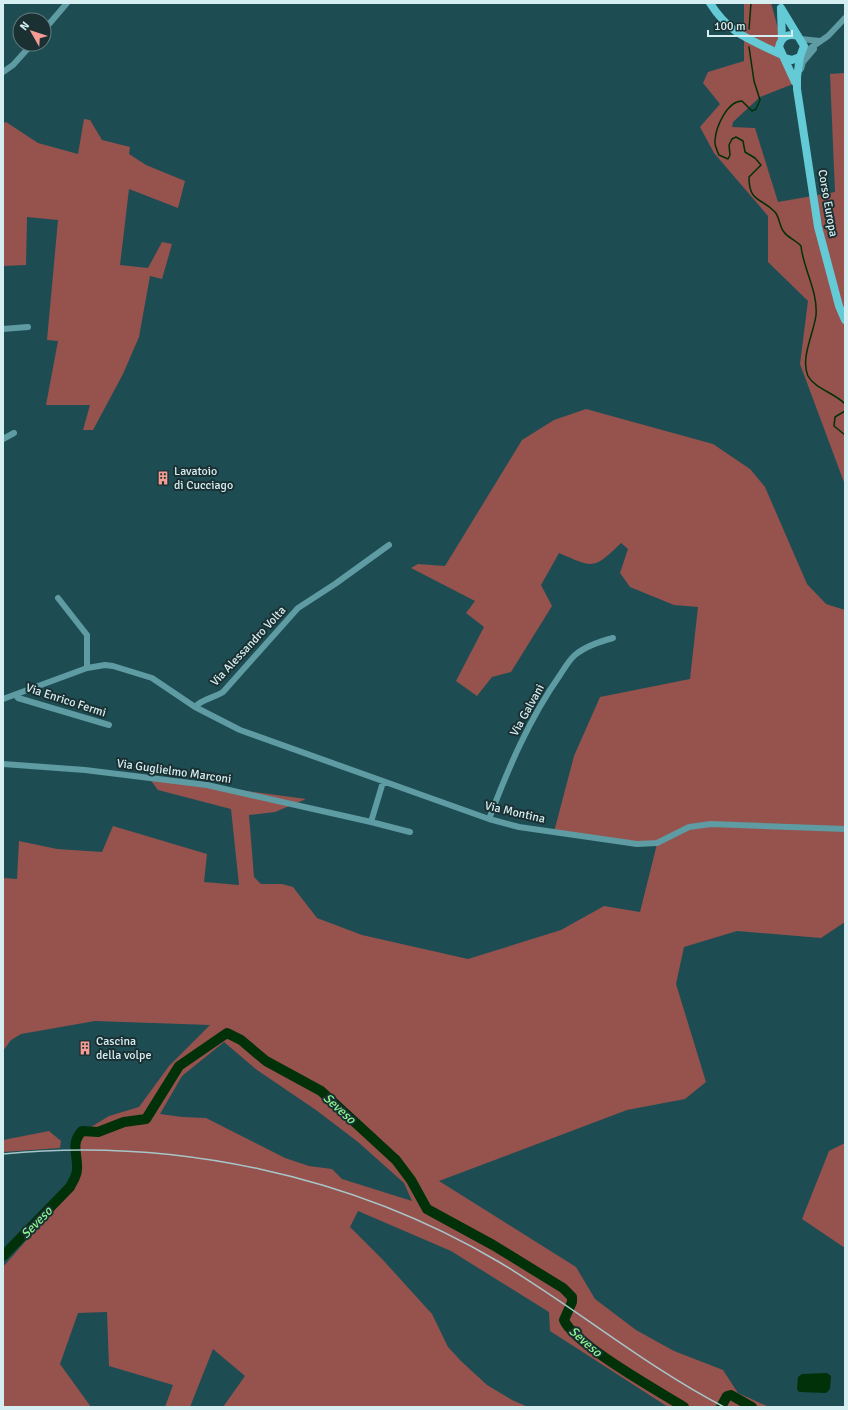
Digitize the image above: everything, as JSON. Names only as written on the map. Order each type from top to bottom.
[{"type":"main road","points":[[710,3],[729,27],[743,38],[764,46],[792,60],[801,56]]},
{"type":"main road","name":"Corso Europa","points":[[780,5],[804,46],[796,76],[797,89],[818,228],[839,306],[845,320]]},
{"type":"main road","name":"Corso Europa","points":[[780,5],[783,56],[797,89]]},
{"type":"main road","points":[[764,46],[781,41],[789,35],[799,37]]},
{"type":"street","points":[[52,21],[67,3]]},
{"type":"street","points":[[801,56],[828,36],[845,18]]},
{"type":"street","points":[[799,37],[820,41]]},
{"type":"street","points":[[797,89],[803,62],[820,41]]},
{"type":"street","points":[[3,71],[13,64],[24,52]]},
{"type":"street","points":[[3,329],[28,327]]},
{"type":"street","points":[[3,439],[14,433]]},
{"type":"street","name":"Via Alessandro Volta","points":[[194,707],[201,702],[223,692],[298,608],[335,584],[389,545]]},
{"type":"street","points":[[58,598],[87,635],[88,668]]},
{"type":"street","name":"Via Galvani","points":[[489,819],[507,772],[528,729],[553,685],[573,656],[591,645],[613,638]]},
{"type":"street","points":[[3,699],[88,668],[105,665],[152,678],[194,707]]},
{"type":"street","name":"Via Enrico Fermi","points":[[16,695],[18,698],[109,725]]},
{"type":"street","name":"Via Montina","points":[[194,707],[240,730],[489,819],[519,827],[637,844],[657,843],[689,828],[711,824],[845,829]]},
{"type":"street","name":"Via Guglielmo Marconi","points":[[3,764],[85,770],[207,785],[410,832]]},
{"type":"street","points":[[371,822],[383,782]]},
{"type":"shaded area","points":[[744,3],[771,3],[793,84],[760,97],[733,122],[732,127],[755,128],[778,202],[835,192],[830,74],[845,73],[845,485],[800,364],[808,301],[768,262],[768,216],[714,153],[700,127],[720,104],[703,83],[708,72],[744,61]]},
{"type":"shaded area","points":[[84,119],[90,120],[102,140],[130,147],[129,154],[146,165],[185,181],[178,208],[129,189],[120,265],[148,268],[162,242],[172,244],[162,279],[150,276],[139,337],[123,374],[93,430],[83,430],[90,405],[46,405],[58,341],[47,340],[58,220],[27,217],[26,265],[3,266],[3,123],[6,122],[38,143],[78,154]]},
{"type":"shaded area","points":[[586,409],[713,444],[750,469],[765,487],[807,584],[826,604],[845,610],[845,922],[821,938],[737,931],[684,947],[676,984],[706,1082],[685,1099],[627,1110],[439,1181],[576,1267],[595,1299],[636,1330],[674,1351],[723,1370],[738,1393],[769,1407],[730,1407],[726,1405],[724,1407],[668,1407],[550,1331],[549,1312],[451,1251],[358,1211],[350,1227],[383,1260],[432,1314],[448,1347],[487,1385],[512,1400],[528,1407],[223,1407],[245,1376],[213,1349],[190,1407],[165,1407],[173,1385],[109,1366],[107,1312],[78,1313],[60,1364],[91,1407],[3,1407],[3,1267],[58,1204],[76,1177],[77,1169],[74,1145],[78,1135],[109,1116],[139,1107],[169,1066],[210,1025],[95,1021],[21,1034],[11,1040],[3,1051],[3,878],[17,879],[19,841],[57,849],[102,852],[113,826],[207,854],[204,882],[239,885],[231,809],[158,790],[149,778],[306,799],[275,812],[249,815],[254,877],[261,884],[282,884],[293,887],[317,918],[362,935],[468,959],[561,930],[604,906],[640,912],[657,844],[554,832],[574,756],[600,697],[690,679],[698,607],[674,605],[630,587],[620,573],[628,549],[621,543],[604,558],[593,564],[580,562],[559,553],[541,585],[552,606],[511,672],[492,677],[477,696],[456,681],[484,627],[466,613],[475,601],[411,568],[418,564],[445,566],[522,440],[554,420]],"holes":[[[224,1042],[257,1070],[316,1110],[358,1142],[404,1183],[412,1201],[342,1179],[332,1169],[309,1166],[285,1158],[206,1118],[160,1114],[182,1076]]]},
{"type":"shaded area","points":[[49,1131],[61,1141],[60,1148],[3,1152],[3,1140]]},
{"type":"shaded area","points":[[845,1143],[845,1248],[802,1219],[829,1151]]},
{"type":"shaded area","points":[[827,1373],[831,1376],[830,1389],[826,1393],[799,1392],[797,1389],[798,1377],[802,1374]]},
{"type":"waterway","points":[[749,29],[751,3]]},
{"type":"waterway","points":[[749,47],[754,81],[760,100],[756,109],[752,111],[742,101],[737,102],[727,110],[720,122],[716,135],[715,146],[719,155],[728,159],[730,155],[729,145],[732,139],[736,137],[743,141],[745,152],[755,158],[761,165],[749,177],[751,191],[757,199],[775,212],[784,232],[801,246],[804,263],[813,288],[816,315],[806,354],[806,369],[808,376],[820,388],[841,400],[845,404]]},
{"type":"waterway","points":[[845,411],[835,417],[834,426],[845,435]]},
{"type":"waterway","name":"Seveso","points":[[3,1256],[70,1187],[77,1172],[75,1149],[76,1140],[82,1131],[98,1132],[124,1122],[146,1119],[179,1066],[227,1033],[241,1040],[266,1061],[321,1091],[396,1160],[411,1180],[427,1209],[493,1245],[563,1288],[572,1297],[572,1302],[564,1320],[571,1330],[600,1354],[637,1379],[684,1407]]},
{"type":"waterway","name":"Seveso","points":[[721,1407],[727,1396],[731,1395],[752,1407]]},
{"type":"railway","points":[[3,1154],[67,1150],[132,1151],[196,1158],[260,1169],[322,1185],[383,1206],[442,1232],[499,1262],[556,1298],[666,1374],[724,1407]]},
{"type":"place","name":"Lavatoio di Cucciago","points":[[163,478]]},
{"type":"place","name":"Cascina della volpe","points":[[85,1048]]}]
